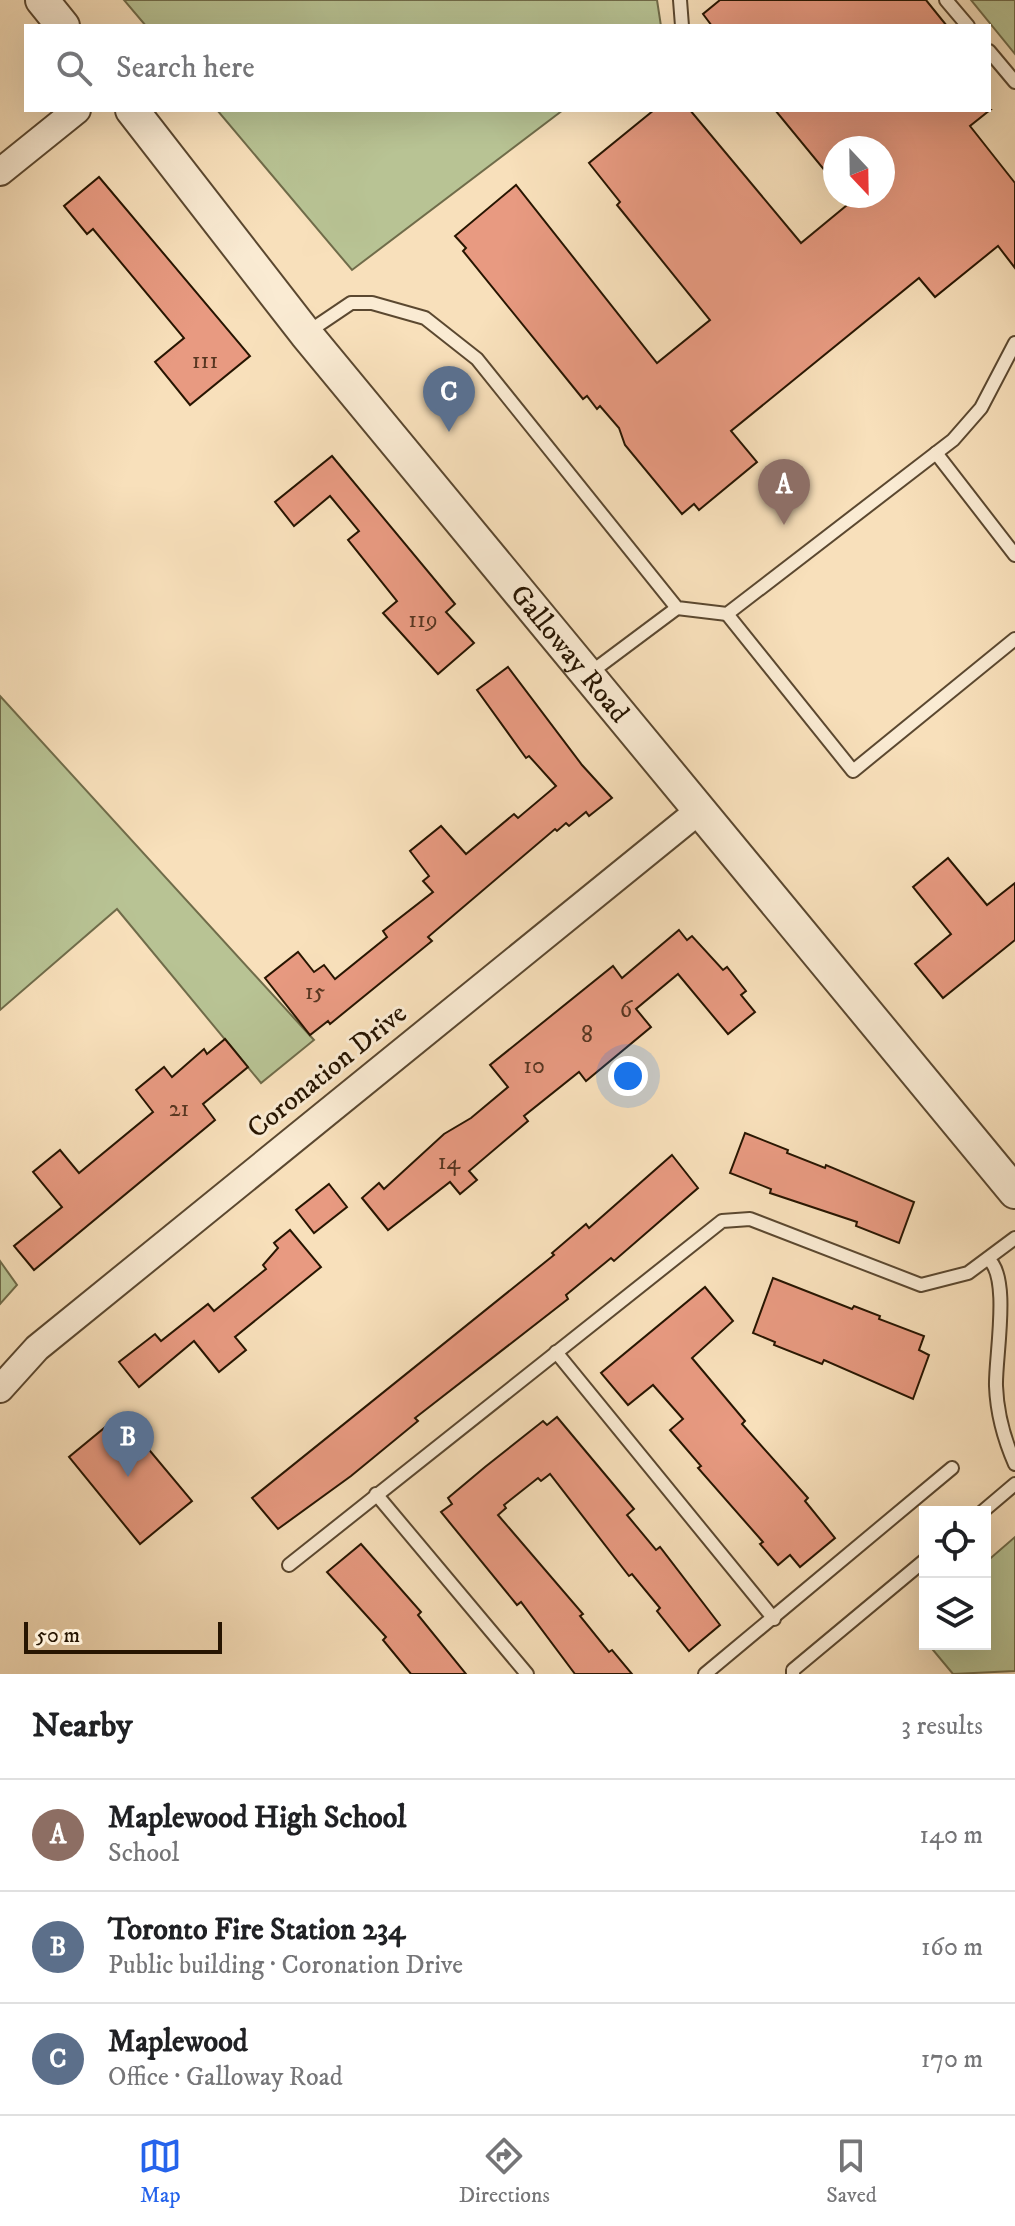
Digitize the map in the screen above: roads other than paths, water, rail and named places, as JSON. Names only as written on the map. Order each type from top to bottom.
[{"type":"street","points":[[42,0],[61,24]]},
{"type":"street","points":[[0,172],[75,112]]},
{"type":"street","name":"Galloway Road","points":[[134,112],[306,334],[1015,1192]]},
{"type":"street","name":"Coronation Drive","points":[[0,1389],[37,1348],[701,809]]},
{"type":"lane","points":[[680,0],[682,24]]},
{"type":"lane","points":[[946,0],[966,24]]},
{"type":"lane","points":[[991,53],[1015,82]]},
{"type":"lane","points":[[306,334],[351,303],[372,303],[425,318],[477,359],[677,608]]},
{"type":"lane","points":[[727,614],[953,440],[981,408],[1015,343]]},
{"type":"lane","points":[[936,453],[1015,555]]},
{"type":"lane","points":[[589,673],[677,608],[727,614],[853,771],[1015,639]]},
{"type":"lane","points":[[289,1565],[728,1219],[753,1220],[921,1285],[956,1278],[1015,1238]]},
{"type":"lane","points":[[988,1259],[995,1267],[1000,1295],[996,1386],[1004,1438],[1015,1464]]},
{"type":"lane","points":[[556,1352],[774,1619]]},
{"type":"lane","points":[[705,1674],[952,1468]]},
{"type":"lane","points":[[989,1506],[1015,1484]]},
{"type":"lane","points":[[376,1494],[527,1674]]},
{"type":"lane","points":[[793,1674],[793,1670],[919,1565]]},
{"type":"place","name":"Maplewood","points":[[449,432]]},
{"type":"place","name":"Maplewood High School","points":[[784,525]]},
{"type":"place","name":"Toronto Fire Station 234","points":[[128,1477]]}]
